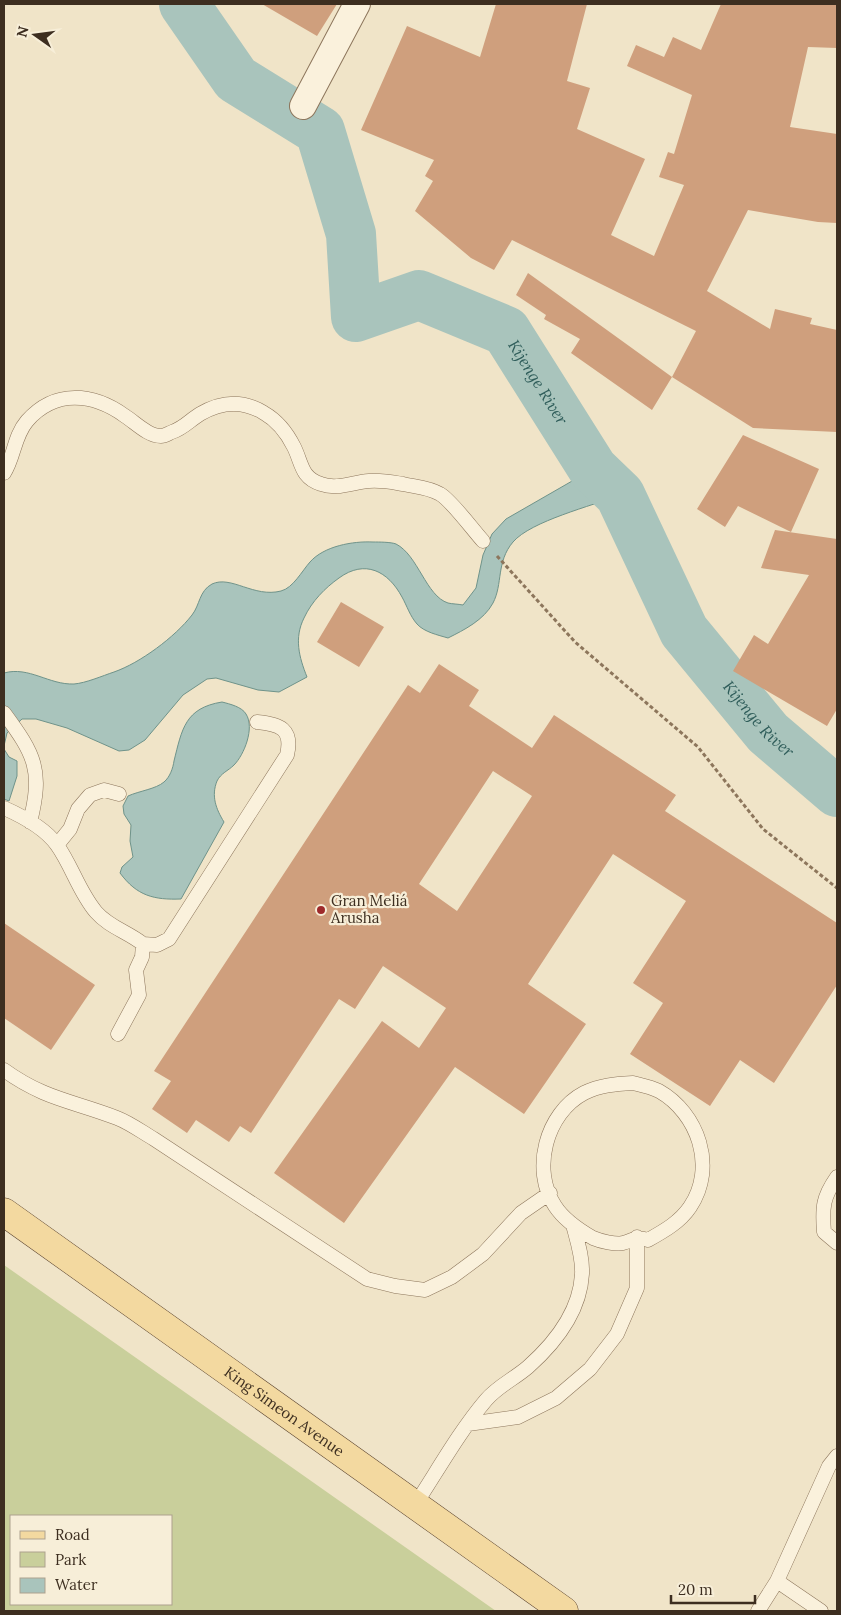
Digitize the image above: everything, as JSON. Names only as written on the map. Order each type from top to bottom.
[{"type":"main road","name":"King Simeon Avenue","points":[[4,1212],[564,1611]]},
{"type":"street","points":[[303,106],[357,4]]},
{"type":"lane","points":[[4,473],[14,446],[26,422],[44,407],[64,398],[88,398],[118,410],[147,432],[162,436],[184,428],[200,415],[221,404],[245,404],[265,414],[282,427],[294,448],[300,468],[310,480],[323,485],[343,486],[367,481],[385,480],[423,487],[441,494],[483,541]]},
{"type":"lane","points":[[4,713],[33,759],[36,780],[35,802],[30,822]]},
{"type":"lane","points":[[4,808],[30,822],[57,845],[79,888],[96,913],[116,929],[144,944],[157,945],[169,939],[286,756],[288,736],[285,730],[279,726],[257,722]]},
{"type":"lane","points":[[57,845],[70,829],[78,809],[90,795],[104,790],[119,794]]},
{"type":"lane","points":[[118,1034],[139,995],[136,970],[144,944]]},
{"type":"lane","points":[[4,1070],[26,1086],[55,1099],[118,1118],[154,1139],[367,1279],[395,1286],[425,1290],[452,1277],[483,1254],[521,1213],[550,1193]]},
{"type":"lane","points":[[633,1083],[657,1090],[680,1106],[695,1128],[702,1154],[701,1181],[690,1207],[672,1226],[648,1240],[637,1237],[621,1244],[595,1238],[573,1225],[554,1205],[545,1182],[544,1156],[550,1131],[564,1109],[584,1093],[607,1084],[633,1083]]},
{"type":"lane","points":[[837,1177],[826,1192],[822,1209],[824,1232],[837,1243]]},
{"type":"lane","points":[[414,1505],[486,1400],[503,1384],[526,1369],[551,1345],[570,1319],[579,1293],[582,1274],[573,1225]]},
{"type":"lane","points":[[468,1424],[518,1416],[556,1398],[590,1369],[618,1334],[637,1288],[637,1237]]},
{"type":"lane","points":[[758,1611],[777,1581],[829,1466],[837,1456]]},
{"type":"lane","points":[[777,1581],[821,1611]]},
{"type":"path","points":[[504,564],[575,642],[698,747],[763,829],[837,888]]},
{"type":"green space","points":[[4,1265],[496,1611],[4,1611]]},
{"type":"water","points":[[593,469],[620,495],[547,521],[522,534],[513,542],[504,557],[493,603],[484,615],[461,632],[448,638],[420,627],[412,618],[402,597],[390,580],[375,571],[358,569],[339,578],[319,595],[311,606],[301,625],[298,640],[300,655],[307,677],[279,692],[258,690],[216,678],[207,679],[183,695],[145,740],[129,750],[119,751],[67,728],[36,719],[22,719],[7,733],[4,746],[4,673],[22,672],[56,682],[74,684],[89,681],[124,668],[146,656],[176,632],[195,611],[202,594],[212,584],[227,582],[262,592],[281,591],[293,583],[310,562],[331,548],[357,542],[388,542],[404,549],[440,599],[448,603],[463,605],[476,588],[483,555],[492,534],[506,519]]},
{"type":"water","points":[[222,702],[242,709],[246,714],[249,726],[245,748],[238,761],[220,776],[215,787],[215,802],[224,822],[181,899],[162,899],[147,895],[133,887],[120,873],[122,867],[133,857],[130,841],[131,825],[124,814],[123,806],[128,796],[157,786],[166,780],[170,775],[187,722],[200,709]]},
{"type":"water","points":[[4,749],[9,757],[17,761],[17,776],[9,801],[4,799]]},
{"type":"building","points":[[262,4],[337,4],[317,36]]},
{"type":"building","points":[[496,4],[587,4],[567,81],[590,88],[577,129],[645,159],[611,235],[654,256],[684,185],[659,177],[668,152],[674,154],[692,95],[627,66],[636,45],[664,57],[673,37],[701,50],[721,4],[837,4],[837,48],[808,47],[790,127],[837,134],[837,223],[818,222],[748,210],[707,291],[770,329],[775,309],[812,318],[810,324],[837,330],[837,432],[753,428],[672,377],[696,331],[512,240],[494,270],[471,258],[415,211],[433,181],[425,176],[434,160],[361,130],[407,26],[480,57]]},
{"type":"building","points":[[528,273],[672,377],[652,410],[571,353],[580,339],[544,319],[546,315],[516,295]]},
{"type":"building","points":[[743,435],[819,469],[791,532],[738,506],[725,527],[697,509]]},
{"type":"building","points":[[775,530],[837,539],[837,709],[827,726],[733,671],[754,635],[768,644],[809,575],[761,568]]},
{"type":"building","points":[[341,602],[384,627],[359,667],[317,642]]},
{"type":"building","points":[[439,664],[479,690],[469,706],[532,748],[554,715],[676,795],[665,811],[837,923],[837,985],[774,1083],[740,1060],[710,1106],[630,1054],[663,1003],[633,983],[686,901],[613,854],[528,984],[586,1024],[524,1114],[455,1067],[344,1223],[274,1173],[382,1021],[419,1048],[446,1008],[383,966],[355,1009],[339,999],[251,1133],[240,1126],[229,1142],[196,1120],[187,1133],[152,1109],[171,1081],[154,1071],[408,685],[420,693]],"holes":[[[493,771],[532,796],[457,911],[419,884]]]},
{"type":"building","points":[[4,923],[95,985],[51,1050],[4,1018]]},
{"type":"waterway","name":"Kijenge River","points":[[184,4],[236,79],[320,131],[351,234],[356,317],[419,295],[506,331],[593,469],[620,495],[684,631],[768,733],[837,792]]},
{"type":"place","name":"Gran Meliá Arusha","points":[[321,910]]}]
